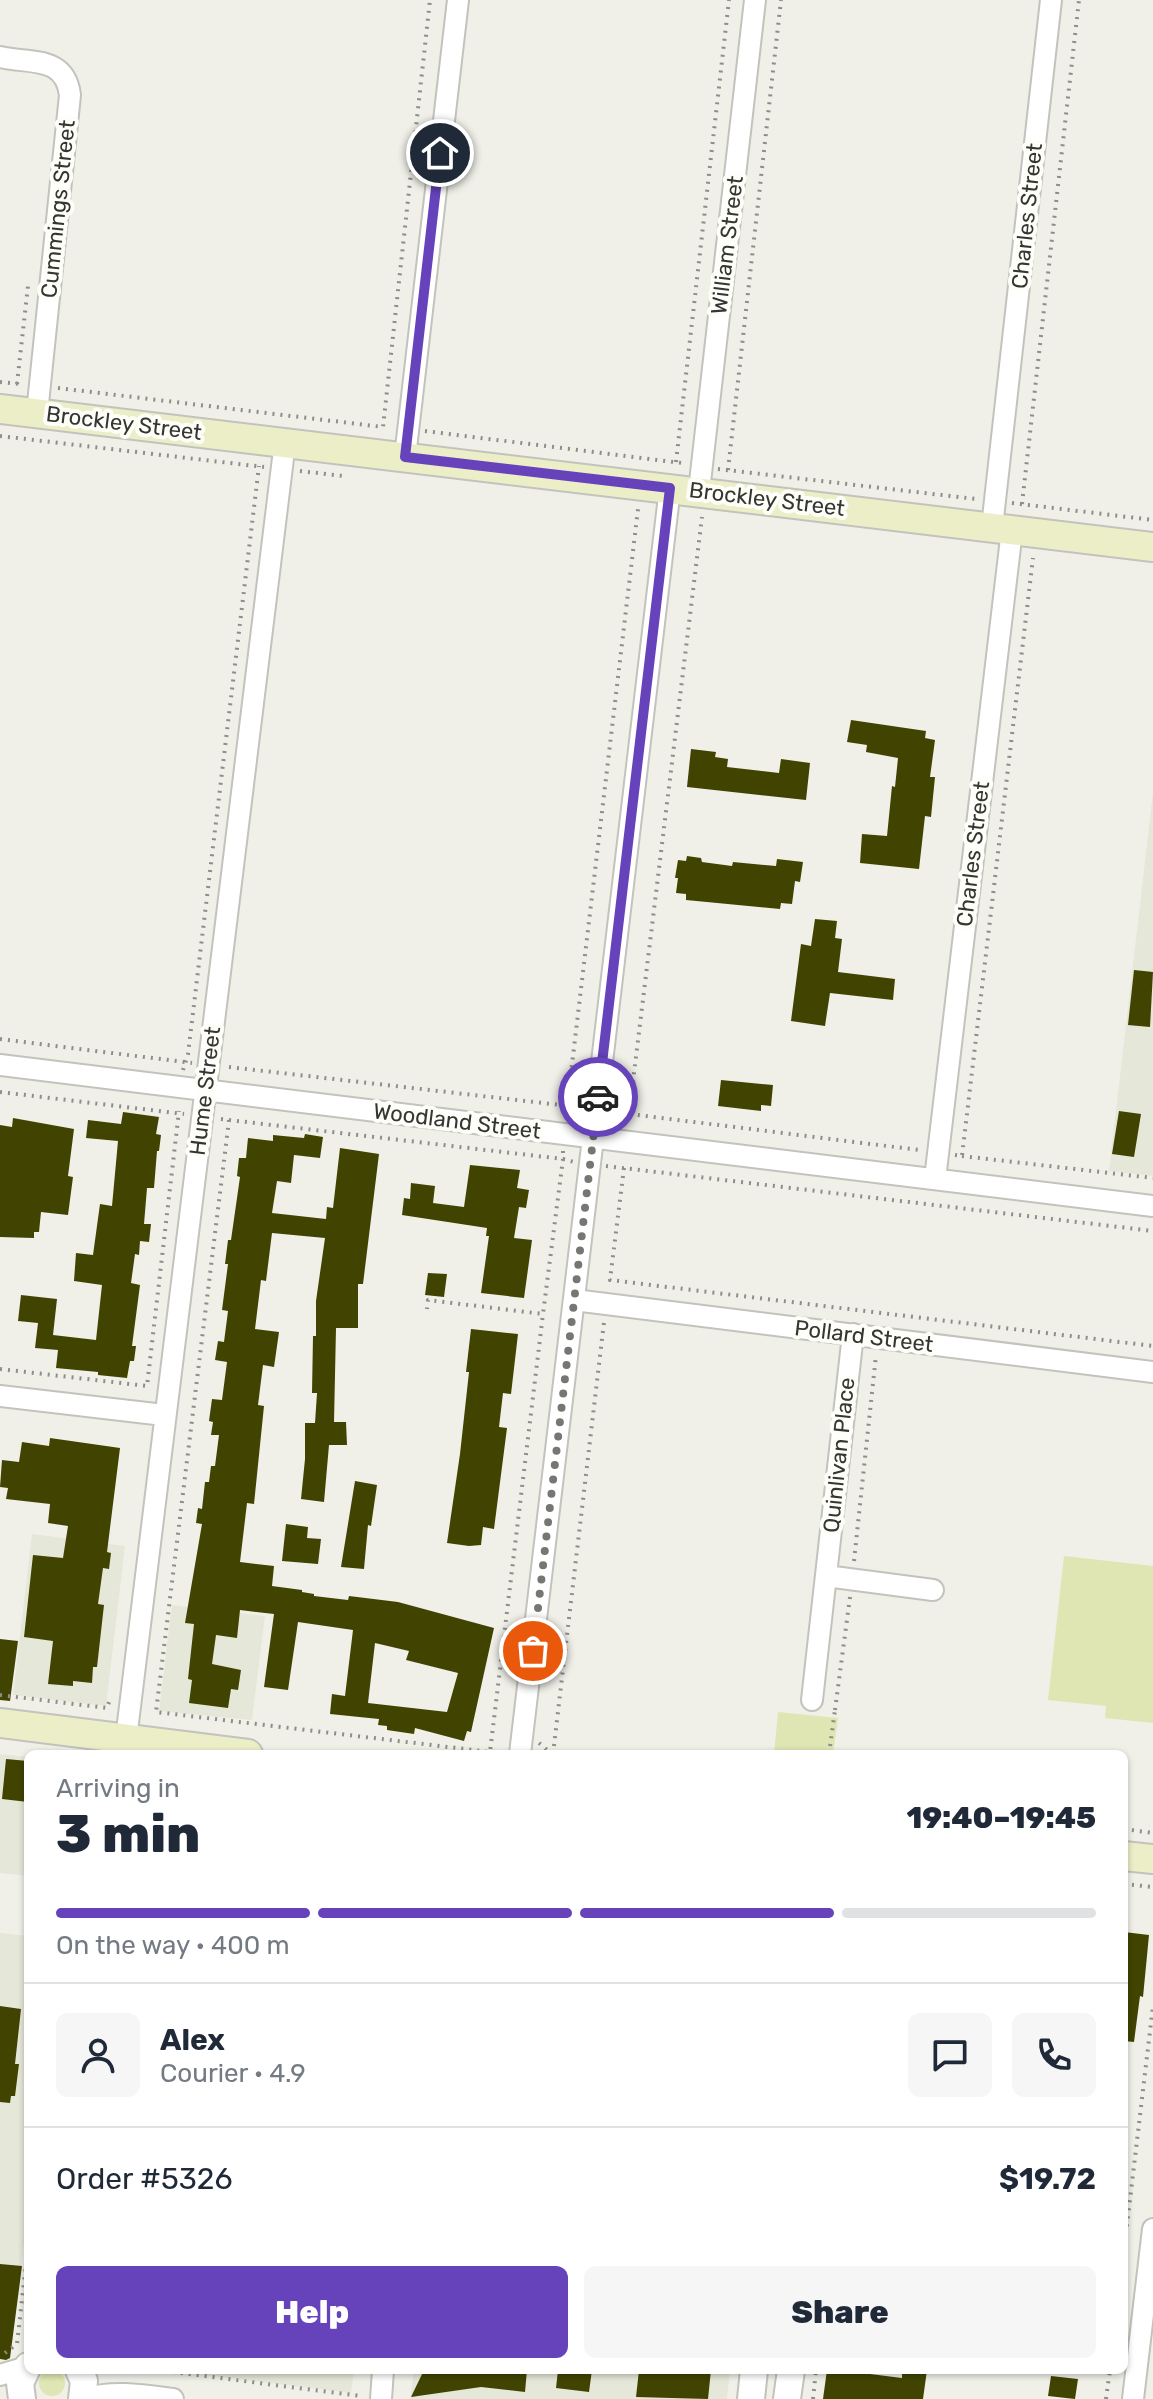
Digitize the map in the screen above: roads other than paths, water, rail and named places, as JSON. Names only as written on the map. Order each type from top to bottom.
[{"type":"main road","name":"Brockley Street","points":[[0,409],[38,400],[285,442],[406,443],[673,475],[701,491],[1006,516],[1153,547]]},
{"type":"main road","points":[[0,1723],[125,1749],[150,1750]]},
{"type":"main road","points":[[1128,1856],[1153,1859]]},
{"type":"street","points":[[406,443],[458,0]]},
{"type":"street","name":"William Street","points":[[701,491],[755,0]]},
{"type":"street","name":"Charles Street","points":[[935,1179],[1006,516],[1051,0]]},
{"type":"street","name":"Cummings Street","points":[[0,57],[45,63],[63,73],[69,82],[38,400]]},
{"type":"street","points":[[0,409],[0,416]]},
{"type":"street","name":"Hume Street","points":[[125,1749],[285,442]]},
{"type":"street","points":[[520,1750],[673,475]]},
{"type":"street","name":"Woodland Street","points":[[0,1065],[1153,1206]]},
{"type":"street","name":"Pollard Street","points":[[574,1300],[1153,1372]]},
{"type":"street","name":"Quinlivan Place","points":[[812,1700],[853,1334]]},
{"type":"street","points":[[0,1396],[164,1415]]},
{"type":"street","points":[[826,1576],[933,1590]]},
{"type":"street","points":[[1133,2399],[1153,2229]]},
{"type":"street","points":[[0,2375],[24,2367]]},
{"type":"street","points":[[22,2399],[20,2383],[24,2374]]},
{"type":"street","points":[[81,2374],[83,2399],[127,2393],[173,2399]]},
{"type":"street","points":[[85,2374],[101,2384],[127,2393]]},
{"type":"street","points":[[381,2399],[383,2374]]},
{"type":"street","points":[[751,2399],[754,2374]]},
{"type":"street","points":[[787,2399],[790,2374]]}]
